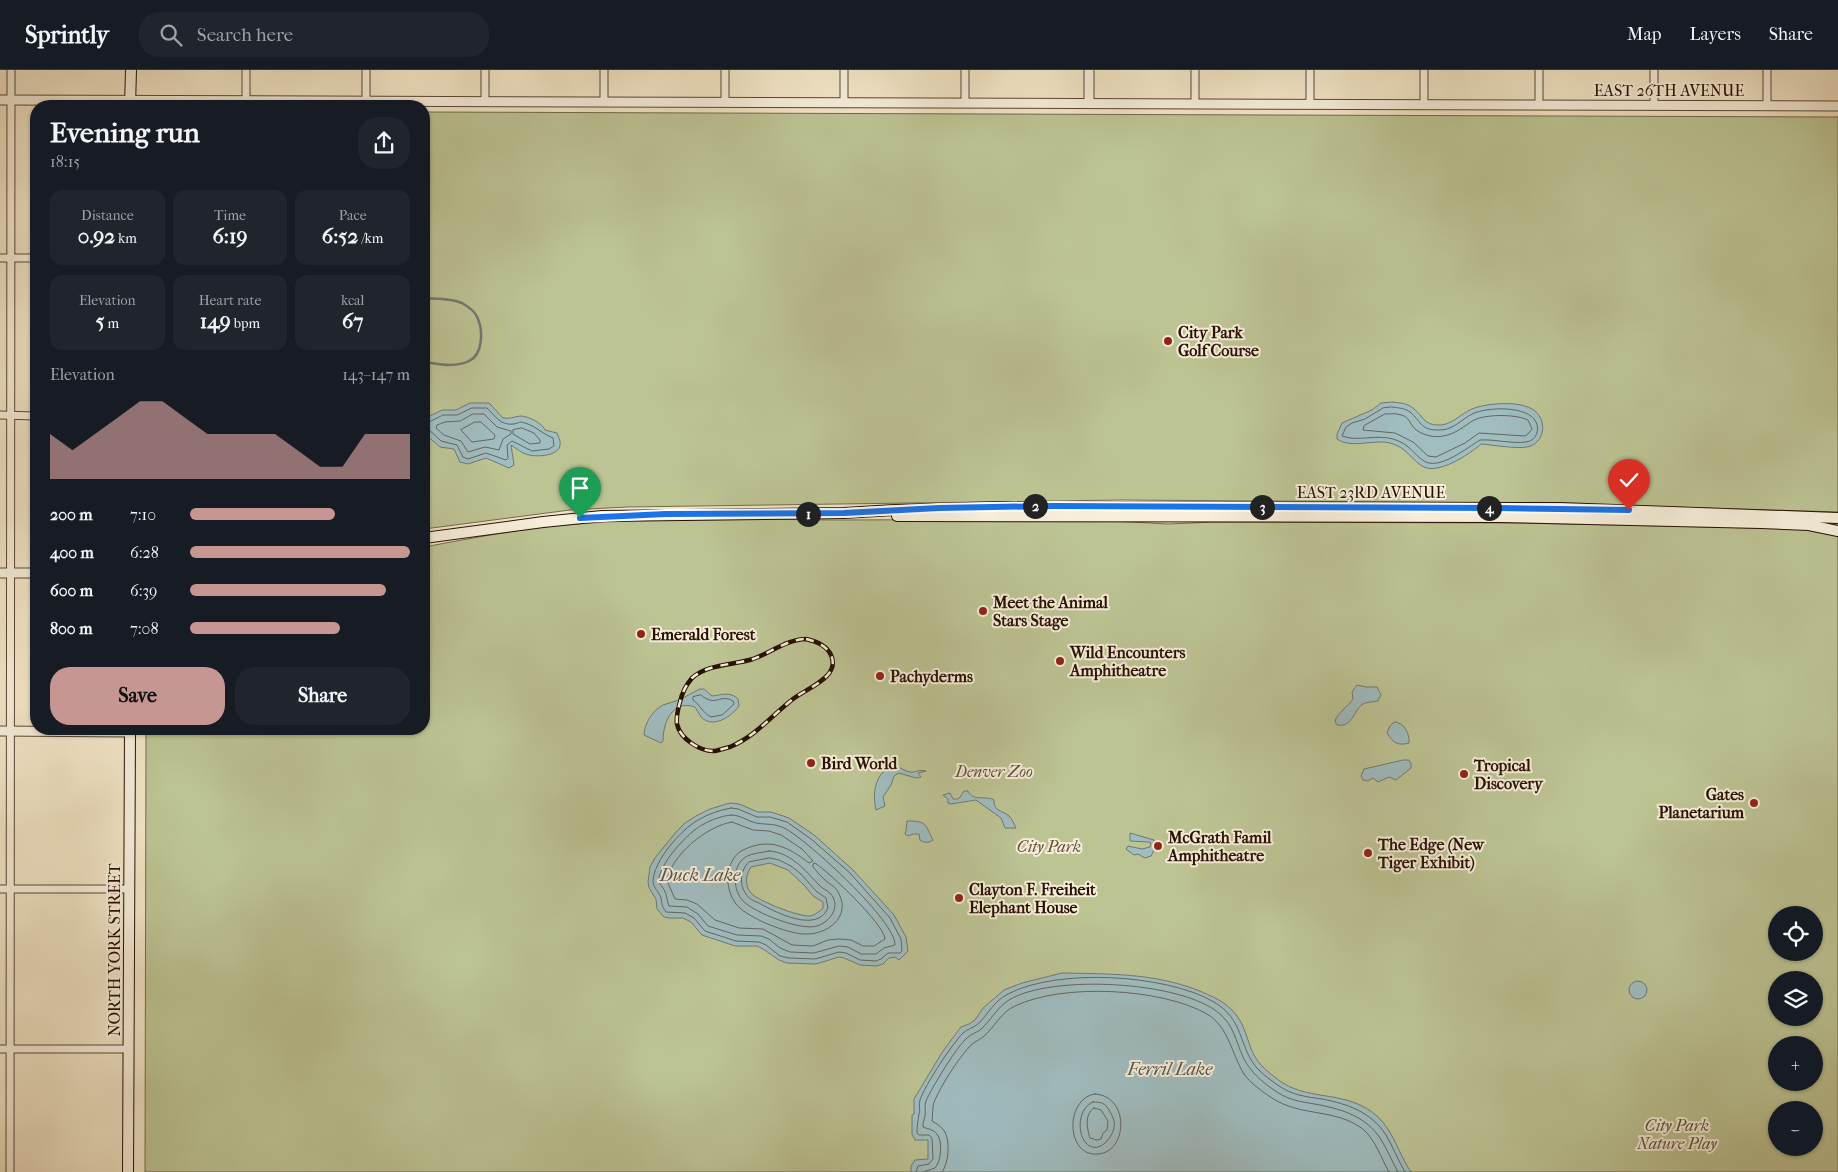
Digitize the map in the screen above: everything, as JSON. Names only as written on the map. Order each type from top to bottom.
[{"type":"main road","points":[[130,100],[131,70]]},
{"type":"main road","name":"EAST 23RD AVENUE","points":[[430,537],[602,516],[844,513],[939,508],[1053,506],[1560,508],[1838,518]]},
{"type":"main road","name":"EAST 23RD AVENUE","points":[[844,513],[943,517],[1058,515],[1639,519],[1809,526],[1838,531]]},
{"type":"main road","points":[[1639,519],[1646,515],[1697,513]]},
{"type":"main road","name":"NORTH YORK STREET","points":[[128,1172],[130,735]]},
{"type":"street","points":[[10,1172],[10,889],[5,731],[10,573],[11,70]]},
{"type":"street","points":[[246,70],[246,100]]},
{"type":"street","points":[[366,70],[366,100]]},
{"type":"street","points":[[485,70],[485,102]]},
{"type":"street","points":[[604,70],[604,102]]},
{"type":"street","points":[[725,70],[725,102]]},
{"type":"street","points":[[844,70],[844,103]]},
{"type":"street","points":[[965,70],[965,103]]},
{"type":"street","points":[[1088,104],[1089,70]]},
{"type":"street","points":[[1194,70],[1194,104]]},
{"type":"street","points":[[1310,70],[1310,104]]},
{"type":"street","points":[[1424,70],[1424,104]]},
{"type":"street","points":[[1539,70],[1539,105]]},
{"type":"street","points":[[1654,70],[1654,105]]},
{"type":"street","points":[[1767,70],[1767,106]]},
{"type":"street","name":"EAST 26TH AVENUE","points":[[0,100],[30,100]]},
{"type":"street","name":"EAST 26TH AVENUE","points":[[430,102],[1838,106]]},
{"type":"street","points":[[0,258],[30,258]]},
{"type":"street","points":[[0,415],[30,416]]},
{"type":"street","points":[[0,573],[30,573]]},
{"type":"street","points":[[5,731],[30,731]]},
{"type":"street","points":[[0,889],[129,889]]},
{"type":"street","points":[[0,1049],[128,1049]]},
{"type":"green space","name":"City Park Golf Course","points":[[430,112],[1838,117],[1838,512],[1540,503],[1122,500],[627,507],[570,510],[430,528]]},
{"type":"green space","name":"City Park","points":[[1058,518],[1168,524],[1215,522],[1518,523],[1803,529],[1838,535],[1838,1172],[145,1172],[146,735],[430,735],[430,546],[536,528],[574,524],[704,519]]},
{"type":"water","points":[[1392,402],[1409,406],[1433,425],[1447,424],[1477,407],[1503,404],[1521,405],[1532,409],[1539,416],[1543,426],[1542,432],[1537,442],[1533,445],[1517,448],[1481,444],[1461,458],[1436,468],[1422,466],[1404,450],[1390,443],[1356,444],[1337,439],[1342,423],[1372,410],[1381,403]]},
{"type":"water","points":[[470,403],[489,403],[503,418],[527,417],[541,425],[545,430],[557,433],[560,442],[559,449],[552,454],[533,456],[511,445],[514,465],[509,468],[486,458],[468,464],[460,462],[454,449],[440,447],[430,438],[430,416],[442,410],[456,410]]},
{"type":"water","points":[[1357,685],[1377,687],[1381,695],[1378,701],[1365,703],[1361,706],[1347,724],[1337,725],[1336,718],[1353,699],[1352,692]]},
{"type":"water","points":[[700,689],[704,689],[712,696],[732,695],[738,699],[739,706],[727,717],[711,722],[701,717],[695,707],[680,706],[670,714],[661,743],[644,735],[647,722],[659,707],[679,700]]},
{"type":"water","points":[[1394,722],[1401,724],[1406,729],[1409,743],[1399,744],[1389,736],[1387,733]]},
{"type":"water","points":[[1409,760],[1411,768],[1396,780],[1389,777],[1378,782],[1373,778],[1368,781],[1363,780],[1361,776],[1364,769]]},
{"type":"water","points":[[895,765],[910,772],[926,771],[918,773],[921,777],[916,778],[899,773],[894,776],[891,785],[883,797],[885,806],[876,810],[874,797],[876,783],[883,772]]},
{"type":"water","points":[[964,791],[968,791],[976,797],[994,800],[995,807],[1009,816],[1016,828],[1005,828],[1001,818],[976,800],[951,804],[948,803],[948,799],[943,795],[950,793],[953,799],[958,799]]},
{"type":"water","name":"Duck Lake","points":[[730,803],[739,804],[758,812],[771,812],[789,818],[814,835],[853,870],[894,915],[906,937],[908,951],[899,960],[895,957],[889,958],[883,964],[876,966],[860,965],[839,957],[816,964],[787,963],[757,946],[735,946],[702,935],[691,922],[683,918],[664,917],[657,909],[656,899],[649,888],[650,867],[655,858],[685,823],[710,809]],"holes":[[[770,863],[788,870],[813,896],[823,902],[823,908],[817,913],[805,916],[788,911],[755,896],[747,887],[746,880],[751,867]]]},
{"type":"water","points":[[907,821],[919,822],[925,825],[933,840],[925,842],[920,840],[919,834],[908,836],[905,834]]},
{"type":"water","points":[[1130,833],[1154,840],[1155,848],[1151,856],[1145,858],[1138,854],[1134,855],[1126,849],[1128,846],[1142,849],[1150,847],[1151,843],[1130,841]]},
{"type":"water","name":"Ferril Lake","points":[[1062,973],[1147,977],[1180,984],[1219,1000],[1229,1007],[1240,1020],[1250,1047],[1265,1069],[1294,1089],[1343,1099],[1367,1109],[1384,1123],[1411,1172],[911,1172],[911,1166],[915,1160],[928,1159],[928,1140],[915,1140],[912,1134],[914,1099],[943,1051],[961,1027],[975,1020],[983,1008],[1004,990],[1022,983]]},
{"type":"water","points":[[1638,981],[1644,984],[1647,990],[1644,996],[1638,999],[1632,996],[1629,990],[1632,984]]},
{"type":"waterway","points":[[430,298],[453,300],[467,306],[477,316],[481,336],[477,354],[469,361],[453,365],[430,363]]},
{"type":"railway","points":[[806,639],[820,644],[831,655],[833,663],[831,670],[821,681],[793,699],[748,737],[730,747],[709,751],[692,744],[682,735],[677,724],[677,713],[683,692],[688,683],[698,673],[753,659],[793,641],[806,639]]},
{"type":"place","name":"City Park Golf Course","points":[[1168,341]]},
{"type":"place","name":"Meet the Animal Stars Stage","points":[[983,611]]},
{"type":"place","name":"Emerald Forest","points":[[641,634]]},
{"type":"place","name":"Wild Encounters Amphitheatre","points":[[1060,661]]},
{"type":"place","name":"Pachyderms","points":[[880,676]]},
{"type":"place","name":"Bird World","points":[[811,763]]},
{"type":"place","name":"Tropical Discovery","points":[[1464,774]]},
{"type":"place","name":"Gates Planetarium","points":[[1754,803]]},
{"type":"place","name":"McGrath Famil Amphitheatre","points":[[1158,846]]},
{"type":"place","name":"The Edge (New Tiger Exhibit)","points":[[1368,853]]},
{"type":"place","name":"Clayton F. Freiheit Elephant House","points":[[959,898]]},
{"type":"route","points":[[580,518],[666,514],[844,513],[939,508],[1053,506],[1560,508],[1629,510]]},
{"type":"park label","name":"Denver Zoo","points":[[994,771]]},
{"type":"park label","name":"City Park Nature Play","points":[[1677,1134]]}]
